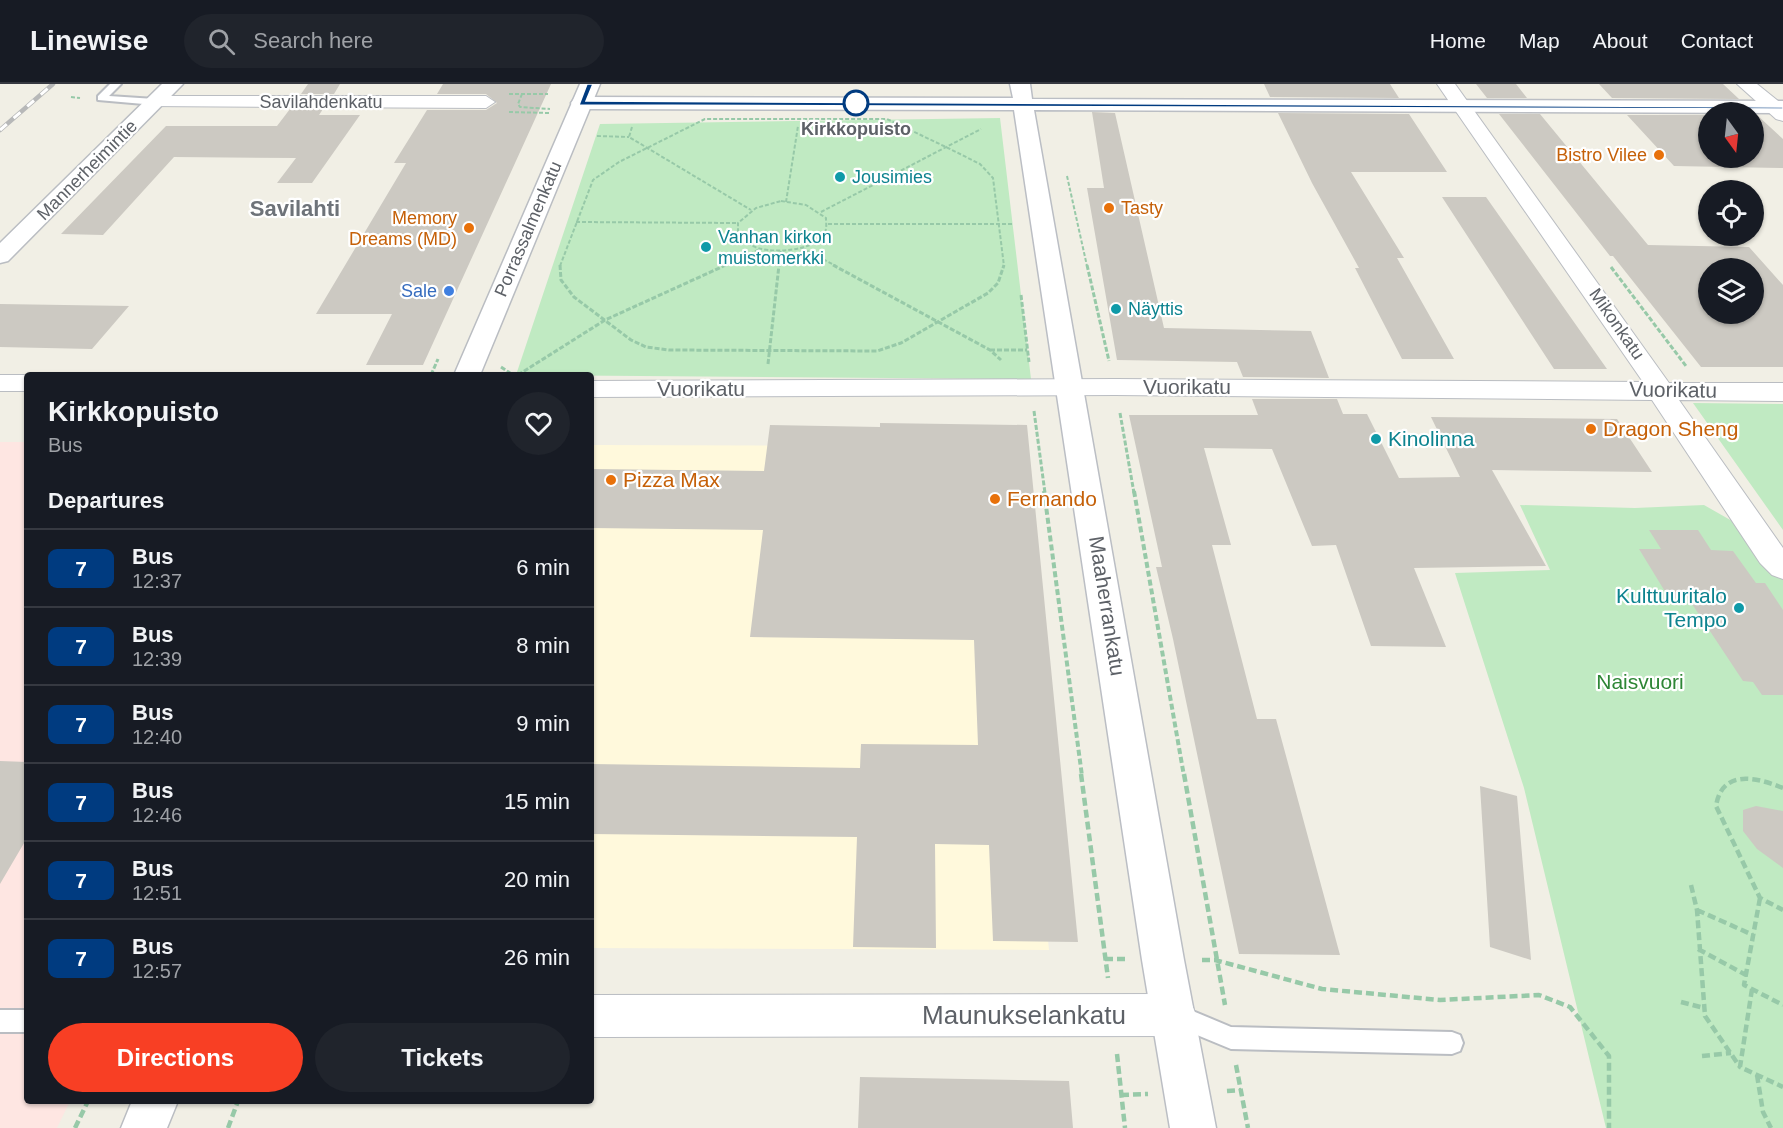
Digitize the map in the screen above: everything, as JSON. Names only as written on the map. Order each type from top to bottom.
[{"type":"main road","name":"Mannerheimintie","points":[[0,256],[173,84]]},
{"type":"main road","points":[[586,94],[801,110],[1022,93],[1462,105],[1780,110]]},
{"type":"main road","name":"Maaherrankatu","points":[[1022,93],[1163,960],[1175,1015],[1193,1128]]},
{"type":"main road","name":"Porrassalmenkatu","points":[[468,372],[586,94]]},
{"type":"main road","points":[[144,1128],[154,1104]]},
{"type":"street","name":"Mikonkatu","points":[[1446,84],[1662,390],[1678,418],[1771,555],[1783,567]]},
{"type":"street","points":[[1746,84],[1780,110]]},
{"type":"street","name":"Savilahdenkatu","points":[[155,102],[486,102]]},
{"type":"street","points":[[0,383],[24,383]]},
{"type":"street","name":"Vuorikatu","points":[[594,389],[1115,387],[1783,392]]},
{"type":"street","name":"Maunukselankatu","points":[[594,1016],[1175,1015]]},
{"type":"lane","points":[[116,84],[101,98],[155,102]]},
{"type":"lane","name":"Maunukselankatu","points":[[1175,1015],[1231,1038],[1452,1043]]},
{"type":"lane","points":[[0,1021],[24,1021]]},
{"type":"path","points":[[522,94],[518,104],[520,107],[558,109]]},
{"type":"path","points":[[535,94],[548,94]]},
{"type":"path","points":[[786,202],[801,110]]},
{"type":"path","points":[[801,110],[886,119],[948,148],[988,171],[996,187],[1004,265],[998,283],[988,293],[901,343],[877,351],[656,349],[631,340],[574,297],[561,280],[560,266],[593,180],[611,166],[705,119],[801,110]]},
{"type":"path","points":[[536,113],[545,113]]},
{"type":"path","points":[[629,137],[634,119]]},
{"type":"path","points":[[821,212],[948,148],[989,124]]},
{"type":"path","points":[[596,136],[629,137],[751,210]]},
{"type":"path","points":[[1067,176],[1115,387],[1215,960],[1248,1128]]},
{"type":"path","points":[[576,222],[738,224],[751,210],[773,203],[786,202],[800,203],[821,212],[828,224]]},
{"type":"path","points":[[738,224],[741,238],[760,249],[781,251],[802,248],[821,238],[828,224]]},
{"type":"path","points":[[828,224],[1012,224]]},
{"type":"path","points":[[802,248],[990,350],[1003,362]]},
{"type":"path","points":[[523,372],[605,320],[760,249]]},
{"type":"path","points":[[766,370],[771,351],[781,251]]},
{"type":"path","points":[[990,350],[999,348],[1027,350]]},
{"type":"path","points":[[1031,388],[1113,1014],[1125,1128]]},
{"type":"path","points":[[1783,788],[1770,782],[1741,779],[1720,786],[1716,795],[1716,806],[1760,898],[1744,985],[1783,1005]]},
{"type":"path","points":[[1691,885],[1696,910],[1705,1016],[1740,1067],[1783,1088]]},
{"type":"path","points":[[1760,898],[1783,910]]},
{"type":"path","points":[[1696,910],[1753,936]]},
{"type":"path","points":[[1698,949],[1746,975]]},
{"type":"path","points":[[1215,960],[1322,989],[1440,1000],[1539,995],[1570,1007],[1609,1056],[1611,1102],[1608,1128]]},
{"type":"path","points":[[1740,1067],[1752,989]]},
{"type":"path","points":[[1681,1002],[1704,1008]]},
{"type":"path","points":[[1702,1056],[1731,1053]]},
{"type":"path","points":[[1757,1075],[1763,1112],[1771,1128]]},
{"type":"path","points":[[75,1128],[87,1104]]},
{"type":"path","points":[[228,1128],[237,1104]]},
{"type":"shaded area","points":[[0,442],[24,442],[24,1104],[69,1104],[57,1128],[0,1128]]},
{"type":"shaded area","points":[[594,445],[1002,446],[1049,950],[594,948]]},
{"type":"green space","name":"Kirkkopuisto","points":[[1000,118],[1031,379],[594,376],[594,372],[517,372],[600,124]]},
{"type":"green space","points":[[1693,403],[1783,404],[1783,530]]},
{"type":"green space","name":"Naisvuori","points":[[1520,505],[1635,508],[1704,505],[1783,550],[1783,1128],[1606,1128],[1524,788],[1455,573],[1550,570]]},
{"type":"building","points":[[308,84],[340,84],[334,94],[301,94]]},
{"type":"building","points":[[443,84],[551,84],[423,365],[366,365],[392,314],[316,314],[406,163],[394,163],[427,110],[486,110],[497,103],[486,94],[437,94]]},
{"type":"building","points":[[1264,84],[1390,84],[1399,98],[1270,97]]},
{"type":"building","points":[[1476,84],[1516,84],[1527,98],[1487,98]]},
{"type":"building","points":[[1599,84],[1723,84],[1739,99],[1612,98]]},
{"type":"building","points":[[290,109],[323,109],[319,115],[360,115],[312,183],[277,183],[296,158],[174,157],[103,235],[61,234],[166,126],[277,126]]},
{"type":"building","points":[[1092,112],[1115,113],[1164,328],[1311,331],[1329,378],[1243,377],[1237,362],[1117,360],[1087,188],[1104,188]]},
{"type":"building","points":[[1278,113],[1409,114],[1447,172],[1351,172],[1404,258],[1397,258],[1454,359],[1402,359],[1355,268],[1359,268],[1312,183]]},
{"type":"building","points":[[1499,114],[1540,114],[1648,245],[1749,247],[1759,258],[1698,258],[1698,324],[1764,324],[1764,264],[1783,285],[1783,367],[1701,367],[1613,256],[1610,256]]},
{"type":"building","points":[[1627,115],[1698,115],[1698,166],[1674,166]]},
{"type":"building","points":[[1764,121],[1783,139],[1783,168],[1764,168]]},
{"type":"building","points":[[1442,197],[1486,197],[1607,369],[1554,369]]},
{"type":"building","points":[[0,304],[129,306],[92,349],[0,347]]},
{"type":"building","points":[[1252,399],[1337,399],[1343,414],[1367,414],[1399,478],[1460,477],[1431,417],[1617,419],[1652,472],[1492,470],[1546,566],[1414,568],[1446,647],[1371,646],[1336,545],[1312,546],[1272,449],[1204,448],[1231,545],[1212,545],[1257,719],[1276,719],[1340,955],[1239,954],[1156,567],[1162,567],[1129,415],[1258,415]]},
{"type":"building","points":[[880,423],[1027,425],[1078,942],[993,941],[989,845],[935,844],[936,948],[853,947],[857,837],[594,834],[594,764],[860,768],[861,744],[978,745],[974,640],[750,637],[763,530],[594,528],[594,469],[764,471],[770,425],[880,427]]},
{"type":"building","name":"Kulttuuritalo Tempo","points":[[1649,530],[1698,530],[1711,550],[1733,551],[1756,583],[1765,583],[1783,610],[1783,695],[1762,695],[1753,682],[1743,681],[1688,598],[1669,598],[1639,549],[1661,549]]},
{"type":"building","points":[[0,761],[24,762],[24,843],[0,884]]},
{"type":"building","points":[[1480,786],[1517,796],[1531,960],[1490,947]]},
{"type":"building","points":[[1756,806],[1783,811],[1783,868],[1757,849],[1743,831],[1743,810]]},
{"type":"building","points":[[860,1077],[1069,1081],[1073,1128],[858,1128]]},
{"type":"railway","points":[[0,130],[53,84]]},
{"type":"bus line","name":"7","points":[[590,84],[581,103],[1783,107]]},
{"type":"place","name":"Kirkkopuisto","points":[[856,103]]},
{"type":"place","name":"Bistro Vilee","points":[[1659,155]]},
{"type":"place","name":"Jousimies","points":[[840,177]]},
{"type":"place","name":"Tasty","points":[[1109,208]]},
{"type":"place","name":"Memory Dreams (MD)","points":[[469,228]]},
{"type":"place","name":"Vanhan kirkon muistomerkki","points":[[706,247]]},
{"type":"place","name":"Sale","points":[[449,291]]},
{"type":"place","name":"Näyttis","points":[[1116,309]]},
{"type":"place","name":"Dragon Sheng","points":[[1591,429]]},
{"type":"place","name":"Kinolinna","points":[[1376,439]]},
{"type":"place","name":"Pizza Max","points":[[611,480]]},
{"type":"place","name":"Fernando","points":[[995,499]]},
{"type":"place","name":"Kulttuuritalo Tempo","points":[[1739,608]]},
{"type":"district","name":"Savilahti","points":[[295,208]]}]
